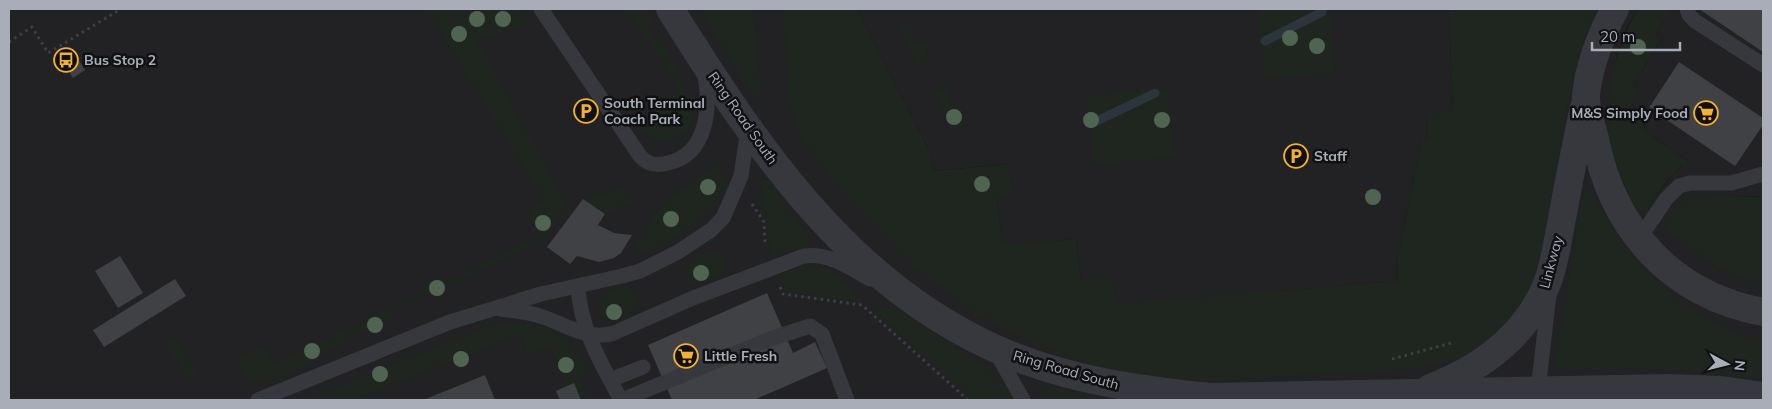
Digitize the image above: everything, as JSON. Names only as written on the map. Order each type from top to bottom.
[{"type":"street","name":"Ring Road South","points":[[670,9],[748,129],[792,185],[846,245],[886,281],[931,312],[994,348],[1056,370],[1154,392],[1211,397],[1319,397],[1538,390],[1689,388],[1763,396]]},
{"type":"street","name":"Linkway","points":[[1414,394],[1475,368],[1508,342],[1540,299],[1552,267],[1586,96],[1599,43],[1615,9]]},
{"type":"street","points":[[1586,96],[1599,160],[1613,198],[1639,239],[1663,265],[1687,284],[1723,301],[1763,312]]},
{"type":"lane","points":[[541,9],[640,156],[653,164],[671,163],[684,156],[694,146],[702,133],[707,100],[702,60]]},
{"type":"lane","points":[[1687,9],[1689,15],[1695,21],[1763,65]]},
{"type":"lane","points":[[258,400],[450,322],[494,308],[640,271],[684,248],[711,230],[723,218],[741,176],[748,129]]},
{"type":"lane","points":[[1639,239],[1660,206],[1679,186],[1690,183],[1731,183],[1763,174]]},
{"type":"lane","points":[[494,308],[529,313],[587,334],[600,336],[614,333],[693,298],[809,255],[825,257],[844,264],[931,312]]},
{"type":"lane","points":[[1538,390],[1552,267]]},
{"type":"lane","points":[[578,286],[581,314],[587,334],[622,400],[770,339],[810,326],[822,334],[847,400]]},
{"type":"lane","points":[[994,348],[1023,400]]},
{"type":"lane","points":[[610,380],[643,367]]},
{"type":"path","points":[[9,42],[32,27],[48,53],[121,9]]},
{"type":"path","points":[[1392,359],[1462,339]]},
{"type":"shaded area","points":[[9,9],[796,9],[968,288],[1401,341],[1566,9],[1638,9],[1627,27],[1617,53],[1609,101],[1614,152],[1624,185],[1646,208],[1674,173],[1685,164],[1690,163],[1647,133],[1640,117],[1629,109],[1633,85],[1662,38],[1656,33],[1672,9],[1763,9],[1763,196],[1700,198],[1684,201],[1712,264],[1739,277],[1763,283],[1763,400],[9,400]]},
{"type":"shaded area","points":[[426,9],[452,9],[456,14],[479,9],[516,9],[527,26],[476,39],[567,205],[548,234],[539,243],[396,309],[392,318],[350,338],[302,368],[273,380],[261,381],[250,379],[244,374],[236,361],[264,346],[274,365],[540,236],[527,211],[545,201]]},
{"type":"shaded area","points":[[626,9],[646,9],[653,23],[648,26],[654,40],[660,38],[685,89],[692,109],[693,121],[689,129],[679,136],[658,140],[640,129],[678,86]]},
{"type":"shaded area","points":[[700,9],[752,9],[758,42],[760,108]]},
{"type":"shaded area","points":[[784,9],[857,9],[931,154],[933,171],[1009,164],[1012,195],[997,197],[1002,245],[1076,239],[1081,279],[1113,277],[1116,304],[1398,281],[1397,260],[1421,141],[1428,141],[1427,113],[1453,111],[1449,15],[1456,14],[1455,9],[1596,9],[1583,40],[1568,101],[1539,267],[1533,288],[1507,328],[1463,358],[1417,369],[1185,381],[1159,379],[1082,364],[1024,338],[973,312],[915,267],[834,183],[800,136],[789,104]]},
{"type":"shaded area","name":"Staff","points":[[857,9],[1455,9],[1456,14],[1449,16],[1453,111],[1427,114],[1428,141],[1421,141],[1397,260],[1398,281],[1115,305],[1081,279],[1076,239],[1002,246],[997,197],[1008,164],[933,171],[931,154]]},
{"type":"shaded area","points":[[1330,9],[1335,73],[1264,78],[1259,10]]},
{"type":"shaded area","points":[[1638,9],[1672,9],[1656,33],[1662,38],[1633,85],[1638,96],[1629,109],[1640,117],[1647,133],[1690,163],[1684,165],[1671,176],[1644,212],[1637,209],[1632,203],[1617,167],[1611,144],[1609,121],[1609,97],[1612,74],[1627,29]]},
{"type":"shaded area","points":[[913,24],[914,44],[926,43],[928,63],[918,64],[897,25]]},
{"type":"shaded area","points":[[949,89],[951,109],[961,108],[963,129],[954,130],[933,90]]},
{"type":"shaded area","points":[[1168,89],[1175,157],[1094,165],[1087,96]]},
{"type":"shaded area","points":[[719,165],[728,181],[705,213],[672,240],[650,251],[635,253],[639,239],[657,212],[675,194]]},
{"type":"shaded area","points":[[765,179],[773,185],[781,199],[801,224],[810,242],[806,247],[772,257],[769,241],[769,220],[761,208],[762,182]]},
{"type":"shaded area","points":[[626,187],[634,201],[605,214],[583,199]]},
{"type":"shaded area","points":[[1586,188],[1591,190],[1622,243],[1634,258],[1661,284],[1694,310],[1719,325],[1735,333],[1763,341],[1763,379],[1674,370],[1555,369],[1581,202]]},
{"type":"shaded area","points":[[1763,196],[1763,283],[1735,276],[1710,263],[1666,227],[1675,208],[1685,200],[1705,197]]},
{"type":"shaded area","points":[[711,252],[718,253],[723,258],[725,267],[722,275],[697,284],[691,283],[687,279],[686,266],[696,257]]},
{"type":"shaded area","points":[[805,266],[814,266],[830,272],[863,302],[787,291],[779,274]]},
{"type":"shaded area","points":[[624,287],[631,288],[637,293],[638,302],[635,310],[615,318],[604,318],[600,314],[600,301],[610,292]]},
{"type":"shaded area","points":[[867,303],[896,310],[981,362],[1005,387],[1014,400],[973,400]]},
{"type":"shaded area","points":[[503,323],[532,324],[552,330],[569,341],[578,351],[588,373],[579,379],[589,400],[581,400],[574,383],[561,389],[559,385],[565,383],[550,346],[527,354],[520,334],[352,400],[308,400],[485,327]]},
{"type":"shaded area","points":[[173,338],[179,342],[195,371],[196,375],[193,378],[186,377],[167,347],[168,341]]},
{"type":"shaded area","points":[[1057,387],[1103,400],[1040,400],[1044,388]]},
{"type":"building","points":[[1699,9],[1763,9],[1763,52]]},
{"type":"building","points":[[70,47],[85,70],[73,78],[58,54]]},
{"type":"building","name":"M&S Simply Food","points":[[1679,62],[1763,118],[1763,125],[1735,166],[1649,108]]},
{"type":"building","points":[[583,199],[605,214],[598,225],[614,233],[632,235],[621,253],[614,258],[599,262],[577,256],[570,264],[547,247]]},
{"type":"building","points":[[120,256],[143,293],[118,308],[95,271]]},
{"type":"building","points":[[175,279],[186,296],[104,347],[93,330]]},
{"type":"building","points":[[767,293],[793,353],[815,342],[827,368],[754,400],[672,400],[648,345]]},
{"type":"building","points":[[485,375],[495,400],[423,400]]},
{"type":"building","points":[[574,383],[581,400],[560,400],[556,391]]},
{"type":"waterway","points":[[1265,41],[1322,12]]},
{"type":"waterway","points":[[1095,122],[1155,93]]},
{"type":"place","name":"Bus Stop 2","points":[[66,60]]},
{"type":"place","name":"South Terminal Coach Park","points":[[586,111]]},
{"type":"place","name":"M&S Simply Food","points":[[1706,113]]},
{"type":"place","name":"Staff","points":[[1296,156]]},
{"type":"place","name":"Little Fresh","points":[[686,356]]}]
